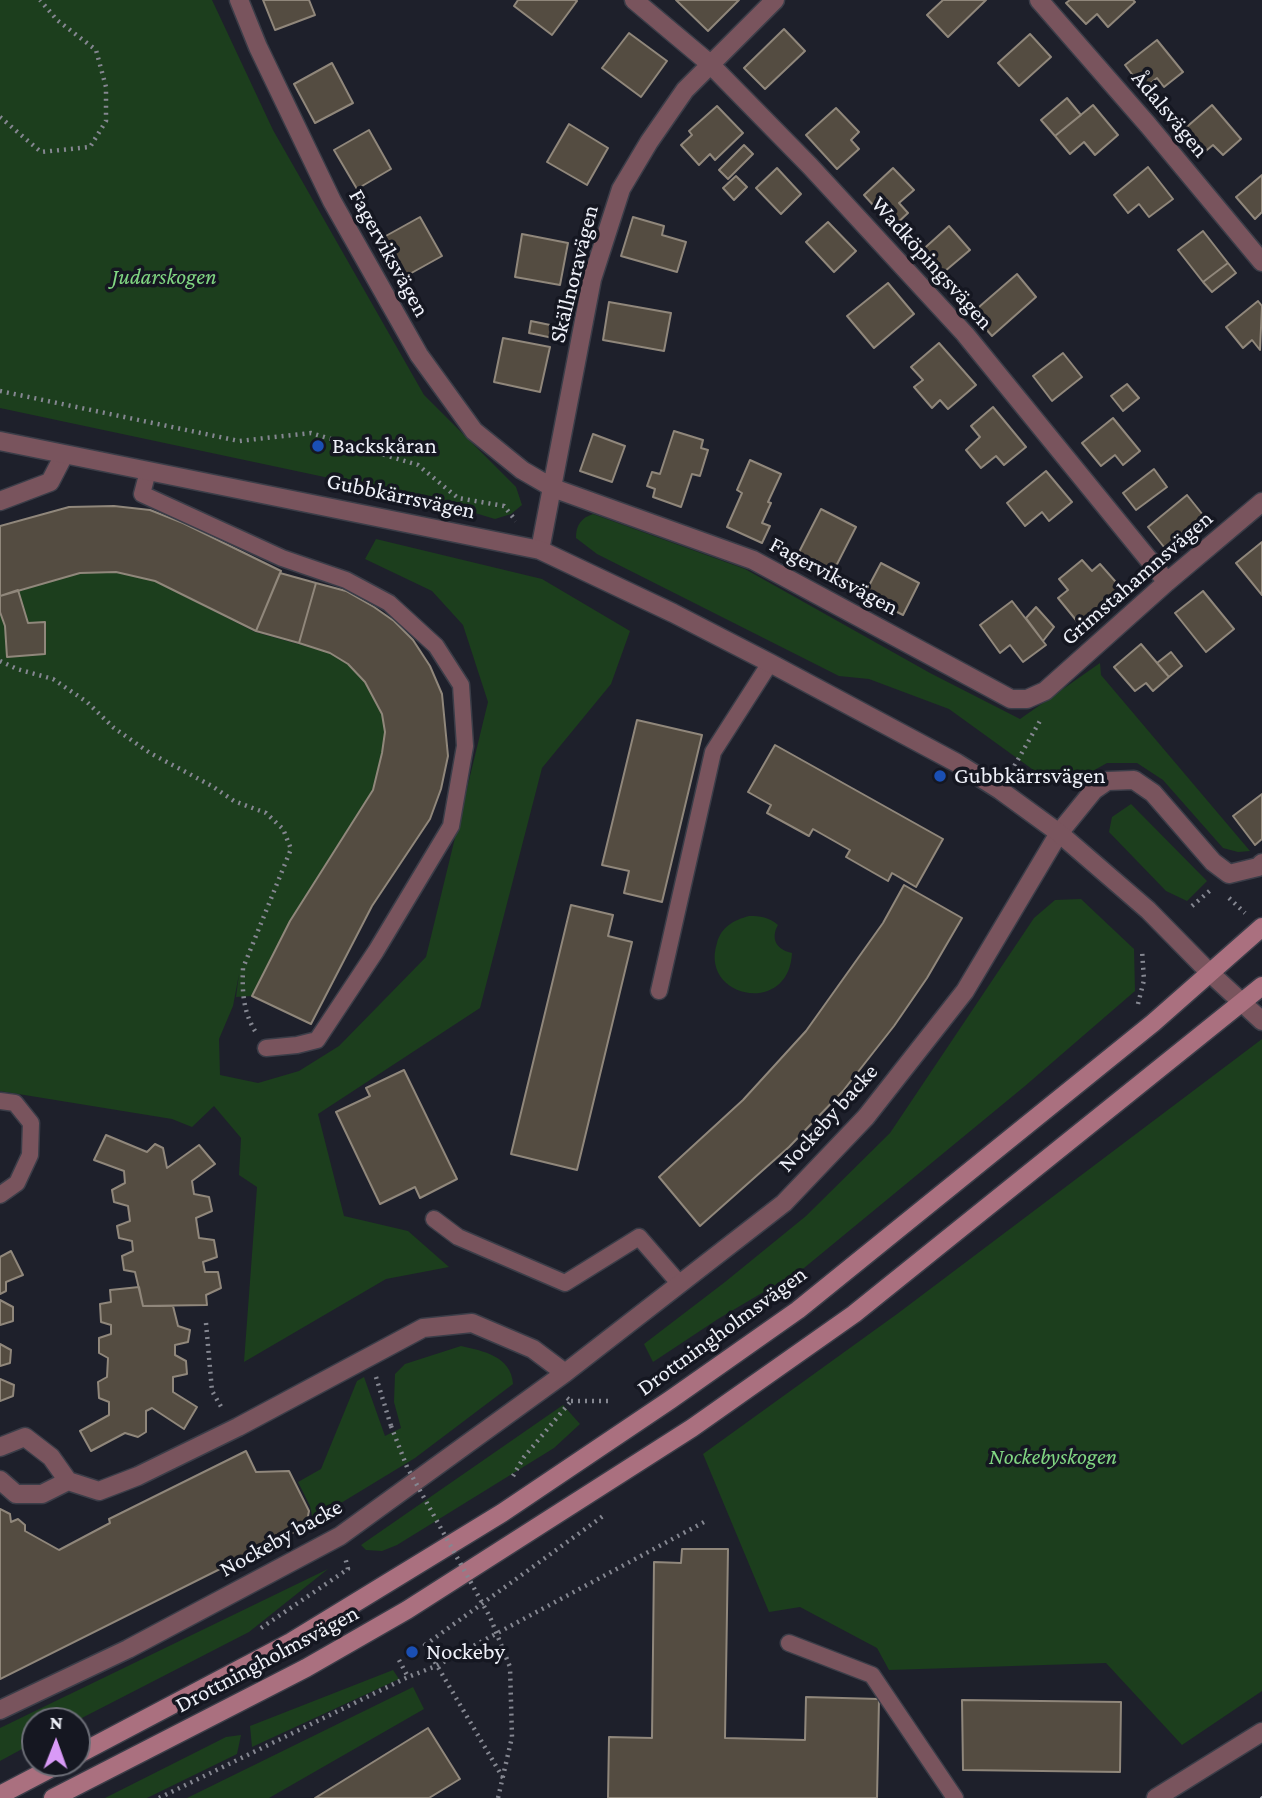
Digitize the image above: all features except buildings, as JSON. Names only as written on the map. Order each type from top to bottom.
[{"type":"main road","name":"Drottningholmsvägen","points":[[91,1748],[291,1642],[391,1582],[502,1513],[681,1393],[807,1302],[1153,1023],[1262,927]]},
{"type":"main road","name":"Drottningholmsvägen","points":[[53,1798],[306,1668],[407,1609],[692,1428],[854,1314],[1262,986]]},
{"type":"main road","points":[[0,1795],[34,1777]]},
{"type":"street","name":"Fagerviksvägen","points":[[239,0],[258,47],[332,201],[419,355],[474,430],[522,470],[553,488],[753,560],[1011,699],[1027,699],[1045,691]]},
{"type":"street","name":"Wadköpingsvägen","points":[[634,0],[709,64],[810,166],[965,334],[1167,582]]},
{"type":"street","name":"Skällnoravägen","points":[[553,488],[592,279],[621,189],[685,89],[775,0]]},
{"type":"street","name":"Ådalsvägen","points":[[1039,0],[1262,262]]},
{"type":"street","name":"Gubbkärrsvägen","points":[[0,441],[540,550],[673,612],[957,763],[1000,790],[1059,833],[1148,910],[1262,1021]]},
{"type":"street","points":[[0,501],[50,482],[64,455]]},
{"type":"street","points":[[540,550],[553,488]]},
{"type":"street","name":"Grimstahamnsvägen","points":[[1045,691],[1262,502]]},
{"type":"street","points":[[1059,833],[1094,789],[1107,781],[1135,780],[1153,793],[1213,862],[1223,879],[1258,867],[1262,863]]},
{"type":"street","name":"Nockeby backe","points":[[0,1710],[128,1649],[340,1536],[558,1378],[784,1203],[866,1117],[965,991],[1059,833]]},
{"type":"street","points":[[0,1447],[25,1437],[51,1457],[68,1481],[99,1491],[138,1476],[234,1428],[371,1358],[423,1328],[472,1323],[533,1349],[558,1378]]},
{"type":"street","points":[[0,1480],[16,1494],[42,1494],[68,1481]]},
{"type":"street","points":[[1156,1798],[1262,1732]]},
{"type":"lane","points":[[148,471],[142,494],[282,558],[346,580],[389,603],[436,646],[461,685],[465,746],[451,826],[376,951],[317,1040],[267,1048]]},
{"type":"lane","points":[[659,991],[713,752],[770,663]]},
{"type":"lane","points":[[0,1101],[15,1103],[31,1123],[30,1155],[17,1183],[0,1195]]},
{"type":"lane","points":[[434,1219],[458,1237],[565,1283],[639,1237],[679,1283]]},
{"type":"lane","points":[[789,1643],[872,1675],[954,1798]]},
{"type":"path","points":[[0,117],[41,152],[90,147],[106,121],[106,87],[96,50],[57,20],[40,0]]},
{"type":"path","points":[[0,391],[239,441],[311,433],[418,465],[458,498],[504,506],[540,550]]},
{"type":"path","points":[[0,662],[53,678],[88,702],[114,728],[150,752],[234,801],[266,813],[283,829],[291,849],[243,968],[242,989],[247,1018],[267,1048]]},
{"type":"path","points":[[1000,790],[1045,712],[1045,691]]},
{"type":"path","points":[[1192,906],[1223,879]]},
{"type":"path","points":[[1138,1006],[1144,980],[1142,950]]},
{"type":"path","points":[[206,1323],[212,1391],[234,1428]]},
{"type":"path","points":[[371,1358],[391,1426],[407,1467],[490,1618],[510,1667],[512,1737],[498,1798]]},
{"type":"path","points":[[558,1378],[571,1401]]},
{"type":"path","points":[[510,1481],[524,1457],[571,1401],[609,1401]]},
{"type":"path","points":[[159,1798],[408,1677],[436,1666],[706,1521]]},
{"type":"path","points":[[309,1594],[348,1569],[340,1536]]},
{"type":"path","points":[[482,1603],[425,1645],[503,1778]]},
{"type":"path","points":[[399,1660],[408,1677]]},
{"type":"green space","name":"Judarskogen","points":[[0,0],[212,0],[273,130],[424,395],[516,487],[522,505],[511,514],[495,519],[428,499],[0,408]]},
{"type":"green space","points":[[593,514],[745,569],[930,673],[1020,719],[1100,663],[1101,675],[1250,851],[1238,852],[1223,848],[1163,780],[1137,763],[1107,763],[1075,781],[1050,782],[949,709],[869,679],[839,676],[597,554],[576,538],[580,523]]},
{"type":"green space","points":[[376,539],[542,579],[630,631],[611,684],[542,768],[480,1008],[318,1114],[344,1216],[408,1231],[449,1267],[386,1279],[244,1362],[257,1187],[239,1175],[241,1138],[214,1106],[192,1127],[172,1119],[0,1091],[0,596],[80,573],[116,572],[155,581],[255,632],[330,653],[348,664],[365,682],[382,714],[385,732],[373,790],[290,921],[252,996],[236,997],[239,974],[233,1006],[219,1039],[220,1075],[258,1083],[299,1071],[339,1046],[426,957],[488,702],[463,625],[432,591],[365,559]]},
{"type":"green space","points":[[1131,804],[1207,881],[1187,901],[1166,891],[1109,832],[1112,817]]},
{"type":"green space","points":[[1081,899],[1134,949],[1135,991],[1025,1086],[804,1268],[718,1319],[653,1362],[644,1344],[806,1216],[890,1133],[1034,918],[1055,900]]},
{"type":"green space","points":[[749,916],[771,920],[778,925],[776,943],[792,953],[787,973],[776,986],[762,992],[747,993],[732,987],[721,977],[715,962],[717,943],[725,928]]},
{"type":"green space","name":"Nockebyskogen","points":[[1262,1039],[1262,1691],[1182,1745],[1106,1663],[889,1670],[877,1648],[800,1607],[769,1612],[703,1454],[897,1314]]},
{"type":"green space","points":[[461,1346],[495,1356],[507,1367],[513,1384],[415,1458],[313,1520],[310,1506],[298,1482],[321,1469],[357,1381],[364,1377],[385,1436],[401,1428],[394,1402],[395,1374],[405,1364]]},
{"type":"green space","points":[[563,1405],[580,1424],[554,1448],[397,1545],[382,1551],[366,1550],[361,1545]]},
{"type":"green space","points":[[328,1569],[249,1632],[91,1713],[91,1707],[43,1707]]},
{"type":"green space","points":[[393,1670],[399,1679],[252,1747],[250,1726]]},
{"type":"green space","points":[[413,1687],[424,1709],[269,1798],[187,1798]]},
{"type":"green space","points":[[21,1718],[21,1750],[0,1761],[0,1728]]},
{"type":"green space","points":[[241,1735],[237,1754],[147,1798],[105,1798],[226,1737]]},
{"type":"place","name":"Backskåran","points":[[318,446]]},
{"type":"place","name":"Gubbkärrsvägen","points":[[940,776]]},
{"type":"place","name":"Nockeby","points":[[412,1652]]}]
